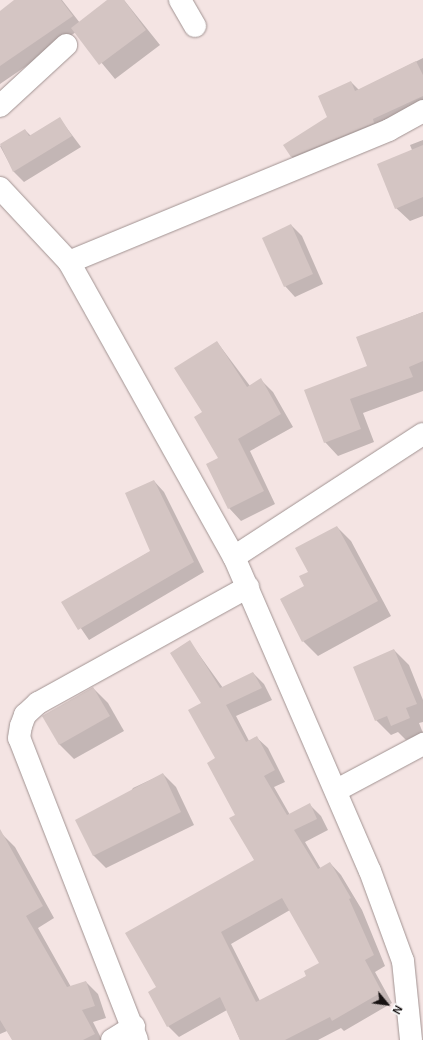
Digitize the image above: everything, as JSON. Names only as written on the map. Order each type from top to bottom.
[{"type":"street","points":[[180,0],[196,26]]},
{"type":"street","points":[[0,106],[66,45]]},
{"type":"street","points":[[69,262],[389,130],[423,111]]},
{"type":"street","points":[[0,188],[69,262],[234,557],[337,790],[403,961],[411,1040]]},
{"type":"street","points":[[234,557],[423,434]]},
{"type":"street","points":[[112,1040],[135,1033],[105,964],[75,874],[19,738],[20,726],[25,715],[38,703],[248,587]]},
{"type":"street","points":[[337,790],[423,744]]},
{"type":"building","points":[[14,0],[61,0],[73,16],[0,66],[0,11]]},
{"type":"building","points":[[107,0],[124,0],[146,30],[99,65],[71,28]]},
{"type":"building","points":[[416,61],[423,75],[423,96],[373,119],[374,123],[291,157],[283,145],[327,117],[318,96],[351,81],[355,91]]},
{"type":"building","points":[[60,117],[72,136],[13,172],[0,144],[25,129],[29,136]]},
{"type":"building","points":[[423,145],[423,197],[395,209],[377,164]]},
{"type":"building","points":[[291,224],[313,274],[284,287],[262,238]]},
{"type":"building","points":[[423,312],[423,361],[409,367],[413,377],[350,399],[361,429],[324,443],[304,390],[367,366],[356,337]]},
{"type":"building","points":[[217,341],[247,387],[261,378],[281,414],[238,439],[264,491],[228,509],[206,464],[218,458],[194,417],[202,412],[174,368]]},
{"type":"building","points":[[154,480],[194,562],[78,630],[61,602],[150,551],[125,493]]},
{"type":"building","points":[[337,526],[378,601],[302,642],[280,599],[304,586],[299,576],[308,572],[295,548]]},
{"type":"building","points":[[190,640],[220,688],[253,672],[262,688],[226,705],[246,742],[257,736],[275,770],[264,776],[287,815],[310,803],[317,819],[294,830],[318,869],[330,862],[351,898],[349,899],[374,955],[365,960],[382,992],[332,1021],[330,1017],[285,1040],[240,1040],[220,997],[167,1027],[148,992],[156,987],[125,933],[254,860],[229,818],[235,815],[207,763],[215,758],[188,710],[201,703],[170,653]],"holes":[[[282,898],[319,963],[304,971],[306,976],[256,1002],[221,932]]]},
{"type":"building","points":[[394,649],[417,704],[406,708],[410,718],[391,726],[387,716],[375,721],[353,667]]},
{"type":"building","points":[[93,687],[110,716],[59,745],[42,716]]},
{"type":"building","points":[[163,773],[181,812],[93,856],[75,820]]},
{"type":"building","points":[[0,829],[43,906],[26,916],[67,987],[86,981],[95,1006],[82,1010],[95,1034],[83,1040],[12,1040],[0,1020]]}]
